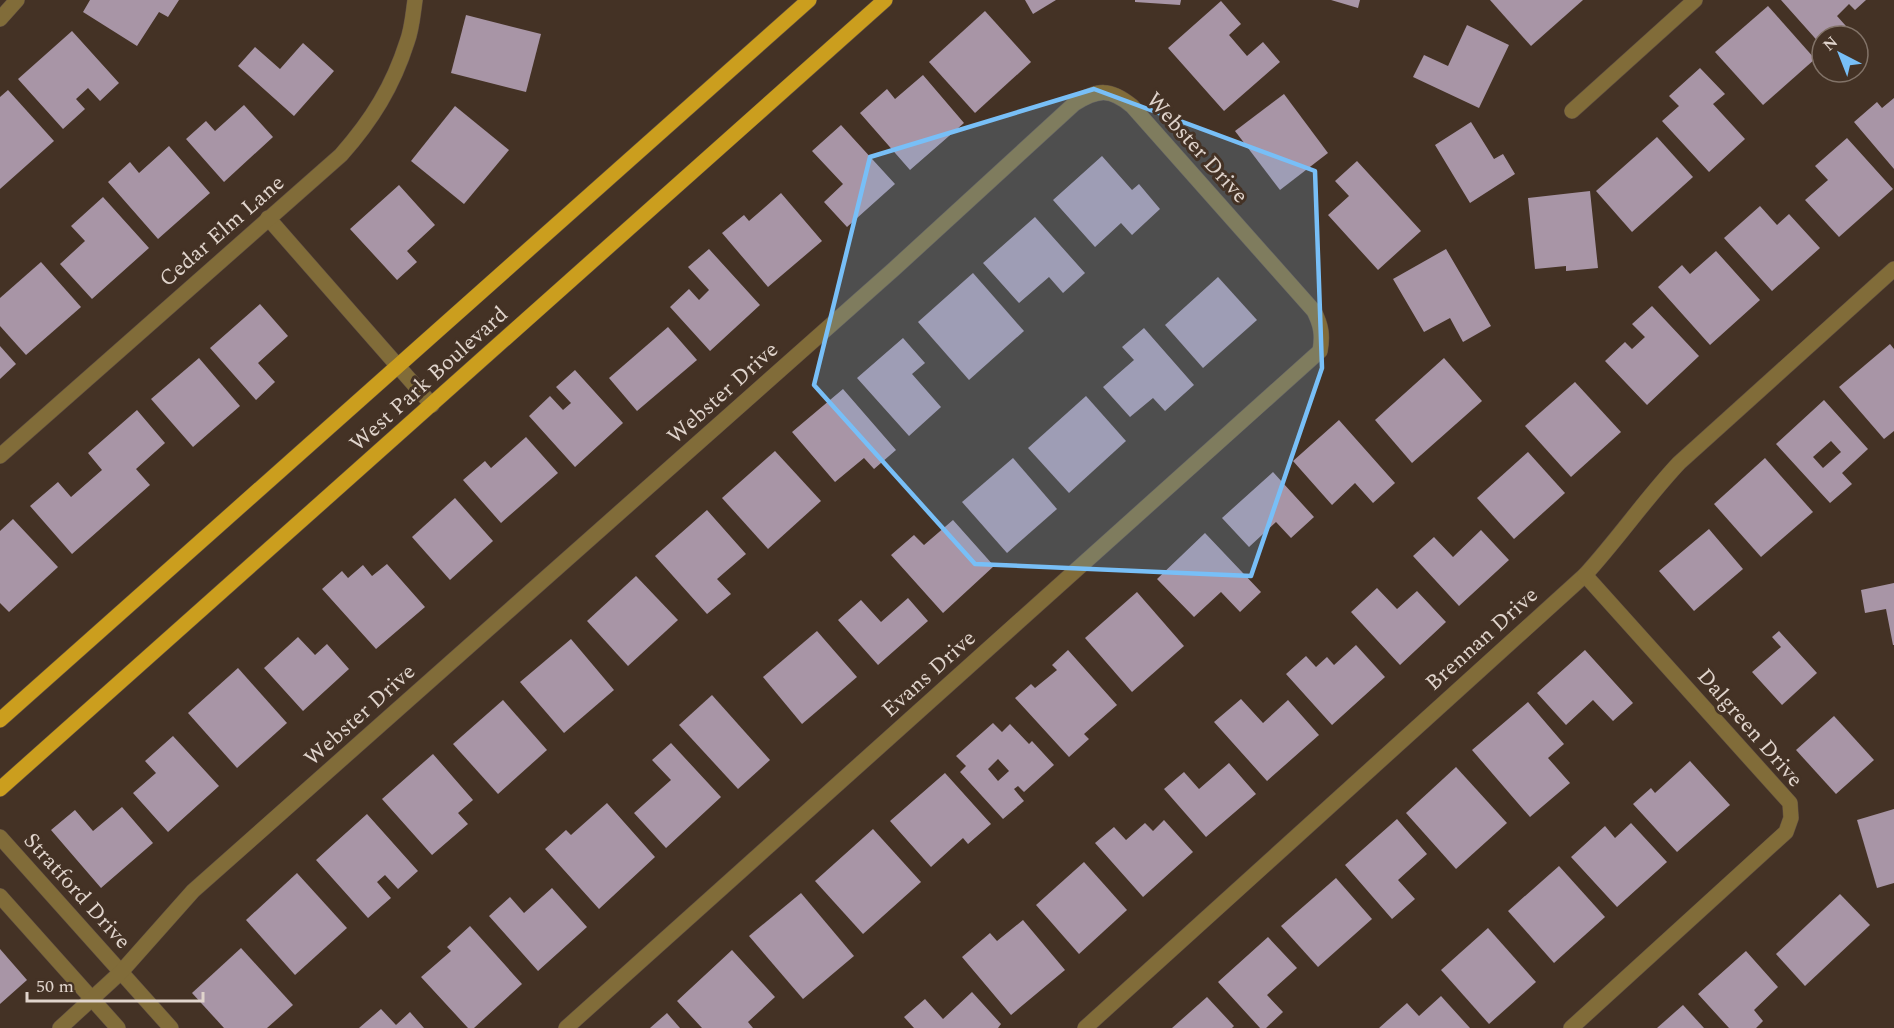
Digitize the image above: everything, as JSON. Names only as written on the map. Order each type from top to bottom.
[{"type":"main road","name":"West Park Boulevard","points":[[0,720],[809,0]]},
{"type":"main road","name":"West Park Boulevard","points":[[0,789],[885,0]]},
{"type":"street","points":[[0,19],[17,0]]},
{"type":"street","name":"Cedar Elm Lane","points":[[0,456],[341,155],[359,135],[389,90],[408,40],[415,0]]},
{"type":"street","points":[[1572,111],[1695,0]]},
{"type":"street","name":"Webster Drive","points":[[60,1028],[121,972],[193,891],[886,277],[1074,104],[1089,94],[1105,92],[1120,96],[1132,106],[1314,311],[1323,336],[1320,351]]},
{"type":"street","points":[[268,218],[432,405]]},
{"type":"street","name":"Brennan Drive","points":[[1085,1028],[1585,575],[1679,462],[1894,269]]},
{"type":"street","name":"Evans Drive","points":[[566,1028],[1320,351]]},
{"type":"street","name":"Dalgreen Drive","points":[[1570,1028],[1786,832],[1791,818],[1790,803],[1585,575]]},
{"type":"street","name":"Stratford Drive","points":[[0,837],[171,1028]]},
{"type":"street","points":[[0,897],[118,1028]]},
{"type":"highlighted area","points":[[1094,89],[1315,171],[1322,368],[1251,576],[975,564],[814,385],[870,157]]},
{"type":"building","points":[[90,0],[179,0],[168,17],[159,12],[137,46],[83,12]]},
{"type":"building","points":[[1025,0],[1056,0],[1033,14]]},
{"type":"building","points":[[1135,0],[1181,0],[1180,5],[1135,2]]},
{"type":"building","points":[[1331,0],[1360,0],[1358,8]]},
{"type":"building","points":[[1490,0],[1583,0],[1531,46]]},
{"type":"building","points":[[1781,0],[1866,0],[1855,10],[1849,4],[1837,16],[1844,24],[1810,24],[1810,33]]},
{"type":"building","points":[[1221,1],[1241,24],[1229,35],[1247,56],[1263,42],[1280,62],[1224,111],[1168,48]]},
{"type":"building","points":[[1768,6],[1810,53],[1810,63],[1763,105],[1715,52]]},
{"type":"building","points":[[985,11],[1031,62],[975,113],[929,62]]},
{"type":"building","points":[[466,15],[541,34],[526,92],[451,73]]},
{"type":"building","points":[[1467,25],[1509,45],[1479,108],[1413,77],[1424,55],[1448,66]]},
{"type":"building","points":[[72,31],[119,83],[100,101],[88,88],[76,99],[85,109],[63,129],[18,79]]},
{"type":"building","points":[[303,43],[334,71],[294,116],[238,66],[255,47],[280,69]]},
{"type":"building","points":[[1700,68],[1725,94],[1713,104],[1745,139],[1709,172],[1662,121],[1679,106],[1669,96]]},
{"type":"building","points":[[923,75],[964,123],[910,170],[860,113],[887,89],[895,99]]},
{"type":"building","points":[[8,90],[54,141],[0,189],[0,97]]},
{"type":"building","points":[[1284,94],[1328,153],[1280,190],[1235,131]]},
{"type":"building","points":[[1894,98],[1894,169],[1854,122],[1877,102],[1882,108]]},
{"type":"building","points":[[244,105],[273,137],[224,182],[186,139],[206,121],[215,131]]},
{"type":"building","points":[[455,106],[509,150],[464,204],[411,161]]},
{"type":"building","points":[[1471,122],[1494,159],[1503,154],[1515,174],[1470,203],[1435,145]]},
{"type":"building","points":[[841,125],[895,184],[847,227],[824,202],[843,184],[812,151]]},
{"type":"building","points":[[1657,137],[1693,177],[1632,232],[1596,191]]},
{"type":"building","points":[[1847,138],[1893,189],[1839,237],[1805,200],[1828,180],[1815,166]]},
{"type":"building","points":[[169,146],[210,193],[158,239],[108,182],[130,162],[139,173]]},
{"type":"building","points":[[1102,156],[1132,190],[1139,184],[1160,209],[1132,235],[1121,223],[1095,247],[1053,200]]},
{"type":"building","points":[[1357,161],[1421,231],[1378,270],[1328,215],[1349,196],[1335,181]]},
{"type":"building","points":[[399,185],[435,225],[407,251],[417,262],[397,280],[350,229]]},
{"type":"building","points":[[1590,191],[1598,268],[1566,271],[1566,266],[1535,269],[1528,198]]},
{"type":"building","points":[[781,193],[822,241],[768,287],[722,233],[744,215],[749,221]]},
{"type":"building","points":[[103,197],[149,248],[92,299],[60,264],[85,241],[71,226]]},
{"type":"building","points":[[1760,206],[1777,225],[1789,214],[1820,248],[1772,291],[1724,238]]},
{"type":"building","points":[[1035,217],[1085,273],[1063,293],[1049,277],[1019,303],[983,263]]},
{"type":"building","points":[[709,249],[760,305],[710,351],[670,307],[689,289],[699,300],[709,290],[688,267]]},
{"type":"building","points":[[1446,249],[1491,326],[1463,342],[1450,318],[1424,332],[1393,279]]},
{"type":"building","points":[[1716,251],[1760,300],[1710,345],[1658,287],[1682,265],[1690,274]]},
{"type":"building","points":[[41,262],[81,307],[26,355],[0,326],[0,298]]},
{"type":"building","points":[[973,273],[1024,331],[969,380],[918,322]]},
{"type":"building","points":[[1218,277],[1257,320],[1203,368],[1165,325]]},
{"type":"building","points":[[260,304],[288,336],[258,363],[275,382],[256,400],[210,348]]},
{"type":"building","points":[[1652,306],[1699,356],[1647,405],[1605,361],[1625,342],[1632,349],[1645,337],[1632,324]]},
{"type":"building","points":[[668,327],[697,360],[637,411],[609,378]]},
{"type":"building","points":[[1144,328],[1194,385],[1165,411],[1153,398],[1130,417],[1103,387],[1134,360],[1122,347]]},
{"type":"building","points":[[903,338],[925,363],[912,374],[941,407],[909,436],[857,378]]},
{"type":"building","points":[[1890,344],[1894,349],[1894,431],[1884,439],[1839,387]]},
{"type":"building","points":[[0,346],[16,364],[0,379]]},
{"type":"building","points":[[199,358],[240,406],[193,447],[151,399]]},
{"type":"building","points":[[1444,358],[1482,401],[1412,463],[1375,420]]},
{"type":"building","points":[[575,370],[623,423],[575,467],[529,416],[550,396],[563,410],[571,403],[556,387]]},
{"type":"building","points":[[1575,382],[1621,432],[1571,477],[1525,426]]},
{"type":"building","points":[[843,389],[896,450],[874,469],[864,458],[835,482],[792,432]]},
{"type":"building","points":[[1086,396],[1126,441],[1069,493],[1028,448]]},
{"type":"building","points":[[1824,400],[1868,449],[1842,473],[1852,484],[1830,503],[1776,444]],"holes":[[[1831,441],[1841,452],[1823,468],[1813,457]]]},
{"type":"building","points":[[137,410],[165,443],[136,469],[150,485],[72,554],[30,506],[58,482],[71,497],[102,470],[88,453]]},
{"type":"building","points":[[1339,420],[1395,483],[1373,503],[1355,483],[1332,505],[1293,461]]},
{"type":"building","points":[[526,437],[558,473],[501,523],[463,480],[485,461],[491,468]]},
{"type":"building","points":[[775,451],[821,501],[768,549],[722,498]]},
{"type":"building","points":[[1528,452],[1565,493],[1514,539],[1477,498]]},
{"type":"building","points":[[1013,458],[1057,509],[1007,553],[962,502]]},
{"type":"building","points":[[1765,458],[1813,512],[1761,557],[1714,504]]},
{"type":"building","points":[[1273,472],[1314,517],[1291,538],[1276,522],[1249,547],[1222,518]]},
{"type":"building","points":[[455,498],[493,541],[450,580],[412,537]]},
{"type":"building","points":[[707,510],[746,554],[717,579],[731,594],[707,614],[655,556]]},
{"type":"building","points":[[13,519],[58,567],[9,612],[0,603],[0,531]]},
{"type":"building","points":[[953,520],[994,566],[943,613],[891,555],[914,535],[924,545]]},
{"type":"building","points":[[1709,529],[1743,569],[1694,611],[1659,571]]},
{"type":"building","points":[[1481,530],[1509,560],[1459,606],[1413,556],[1434,537],[1453,557]]},
{"type":"building","points":[[1205,533],[1261,592],[1240,612],[1221,592],[1194,617],[1157,579]]},
{"type":"building","points":[[387,564],[425,607],[376,649],[322,589],[342,571],[348,578],[363,565],[372,576]]},
{"type":"building","points":[[636,576],[678,620],[628,666],[587,621]]},
{"type":"building","points":[[1894,583],[1893,645],[1886,609],[1865,613],[1861,590]]},
{"type":"building","points":[[1377,588],[1397,609],[1417,591],[1446,622],[1400,665],[1351,612]]},
{"type":"building","points":[[1137,592],[1184,646],[1132,692],[1085,638]]},
{"type":"building","points":[[908,598],[928,621],[878,665],[838,620],[861,600],[881,622]]},
{"type":"building","points":[[817,631],[857,677],[802,724],[763,677]]},
{"type":"building","points":[[1779,631],[1817,673],[1782,705],[1752,672],[1781,647],[1772,637]]},
{"type":"building","points":[[298,637],[315,655],[327,644],[349,669],[303,711],[264,668]]},
{"type":"building","points":[[571,639],[614,690],[564,733],[520,682]]},
{"type":"building","points":[[1356,645],[1385,677],[1332,725],[1286,674],[1306,656],[1316,667],[1327,657],[1334,665]]},
{"type":"building","points":[[1068,650],[1117,705],[1084,734],[1089,739],[1069,757],[1015,698],[1031,684],[1035,688],[1057,670],[1052,665]]},
{"type":"building","points":[[1585,650],[1633,703],[1613,721],[1593,700],[1566,725],[1537,693]]},
{"type":"building","points":[[238,668],[287,723],[237,768],[188,713]]},
{"type":"building","points":[[712,695],[770,760],[738,789],[679,725]]},
{"type":"building","points":[[1241,699],[1263,723],[1288,700],[1319,735],[1267,781],[1214,722]]},
{"type":"building","points":[[503,700],[547,750],[498,794],[453,744]]},
{"type":"building","points":[[1528,702],[1564,744],[1548,758],[1570,783],[1530,817],[1472,750]]},
{"type":"building","points":[[1834,716],[1874,760],[1836,794],[1796,750]]},
{"type":"building","points":[[993,723],[1002,732],[1010,724],[1029,744],[1032,741],[1054,765],[1024,792],[1018,786],[1014,789],[1024,801],[1003,819],[960,772],[966,766],[956,756]],"holes":[[[998,759],[1009,771],[998,781],[988,769]]]},
{"type":"building","points":[[173,736],[219,786],[168,832],[133,793],[156,773],[145,761]]},
{"type":"building","points":[[671,743],[721,797],[666,848],[634,813],[671,780],[652,760]]},
{"type":"building","points":[[433,754],[473,800],[458,813],[468,824],[432,855],[382,799]]},
{"type":"building","points":[[1690,761],[1730,805],[1677,852],[1633,804],[1651,788],[1655,793]]},
{"type":"building","points":[[1229,763],[1256,794],[1206,837],[1164,789],[1184,772],[1199,789]]},
{"type":"building","points":[[1456,767],[1507,823],[1456,869],[1406,813]]},
{"type":"building","points":[[945,773],[991,824],[968,844],[963,838],[931,867],[890,821]]},
{"type":"building","points":[[607,803],[655,857],[599,909],[545,849],[566,830],[571,835]]},
{"type":"building","points":[[122,807],[153,843],[101,888],[51,830],[75,810],[93,831]]},
{"type":"building","points":[[1894,809],[1894,883],[1877,888],[1857,820]]},
{"type":"building","points":[[367,814],[418,871],[398,889],[385,875],[377,882],[391,898],[368,918],[316,860]]},
{"type":"building","points":[[1397,819],[1427,854],[1398,880],[1415,899],[1392,919],[1345,865]]},
{"type":"building","points":[[1164,820],[1193,852],[1143,897],[1095,843],[1114,827],[1126,840],[1145,823],[1153,831]]},
{"type":"building","points":[[1631,823],[1667,862],[1617,907],[1571,857],[1605,826],[1615,838]]},
{"type":"building","points":[[873,829],[921,882],[863,934],[815,881]]},
{"type":"building","points":[[1084,862],[1127,910],[1079,954],[1036,905]]},
{"type":"building","points":[[1559,866],[1605,917],[1554,963],[1508,911]]},
{"type":"building","points":[[297,873],[347,928],[295,975],[246,920]]},
{"type":"building","points":[[1336,878],[1372,919],[1318,967],[1281,926]]},
{"type":"building","points":[[552,888],[587,927],[538,971],[489,916],[510,897],[524,913]]},
{"type":"building","points":[[801,893],[854,956],[803,999],[749,936]]},
{"type":"building","points":[[1840,894],[1870,925],[1805,986],[1776,954]]},
{"type":"building","points":[[1023,920],[1065,970],[1011,1015],[962,957],[990,933],[997,941]]},
{"type":"building","points":[[470,926],[522,984],[474,1028],[468,1028],[421,977],[451,951],[447,947]]},
{"type":"building","points":[[1488,928],[1536,982],[1489,1024],[1441,970]]},
{"type":"building","points":[[1268,937],[1297,968],[1267,995],[1283,1012],[1266,1028],[1260,1028],[1218,982]]},
{"type":"building","points":[[241,948],[293,1005],[267,1028],[224,1028],[192,993]]},
{"type":"building","points":[[0,949],[27,980],[0,1004]]},
{"type":"building","points":[[732,950],[775,997],[748,1022],[753,1028],[702,1028],[677,1001]]},
{"type":"building","points":[[1746,951],[1778,987],[1754,1010],[1763,1021],[1756,1028],[1729,1028],[1698,994]]},
{"type":"building","points":[[972,992],[1001,1024],[998,1028],[914,1028],[904,1017],[925,999],[943,1019]]},
{"type":"building","points":[[1441,996],[1470,1028],[1379,1028],[1407,1003],[1419,1016]]},
{"type":"building","points":[[1207,997],[1234,1026],[1232,1028],[1172,1028]]},
{"type":"building","points":[[1683,1005],[1704,1028],[1657,1028]]},
{"type":"building","points":[[381,1009],[396,1025],[410,1012],[424,1028],[359,1028]]},
{"type":"building","points":[[667,1013],[680,1028],[650,1028]]}]
